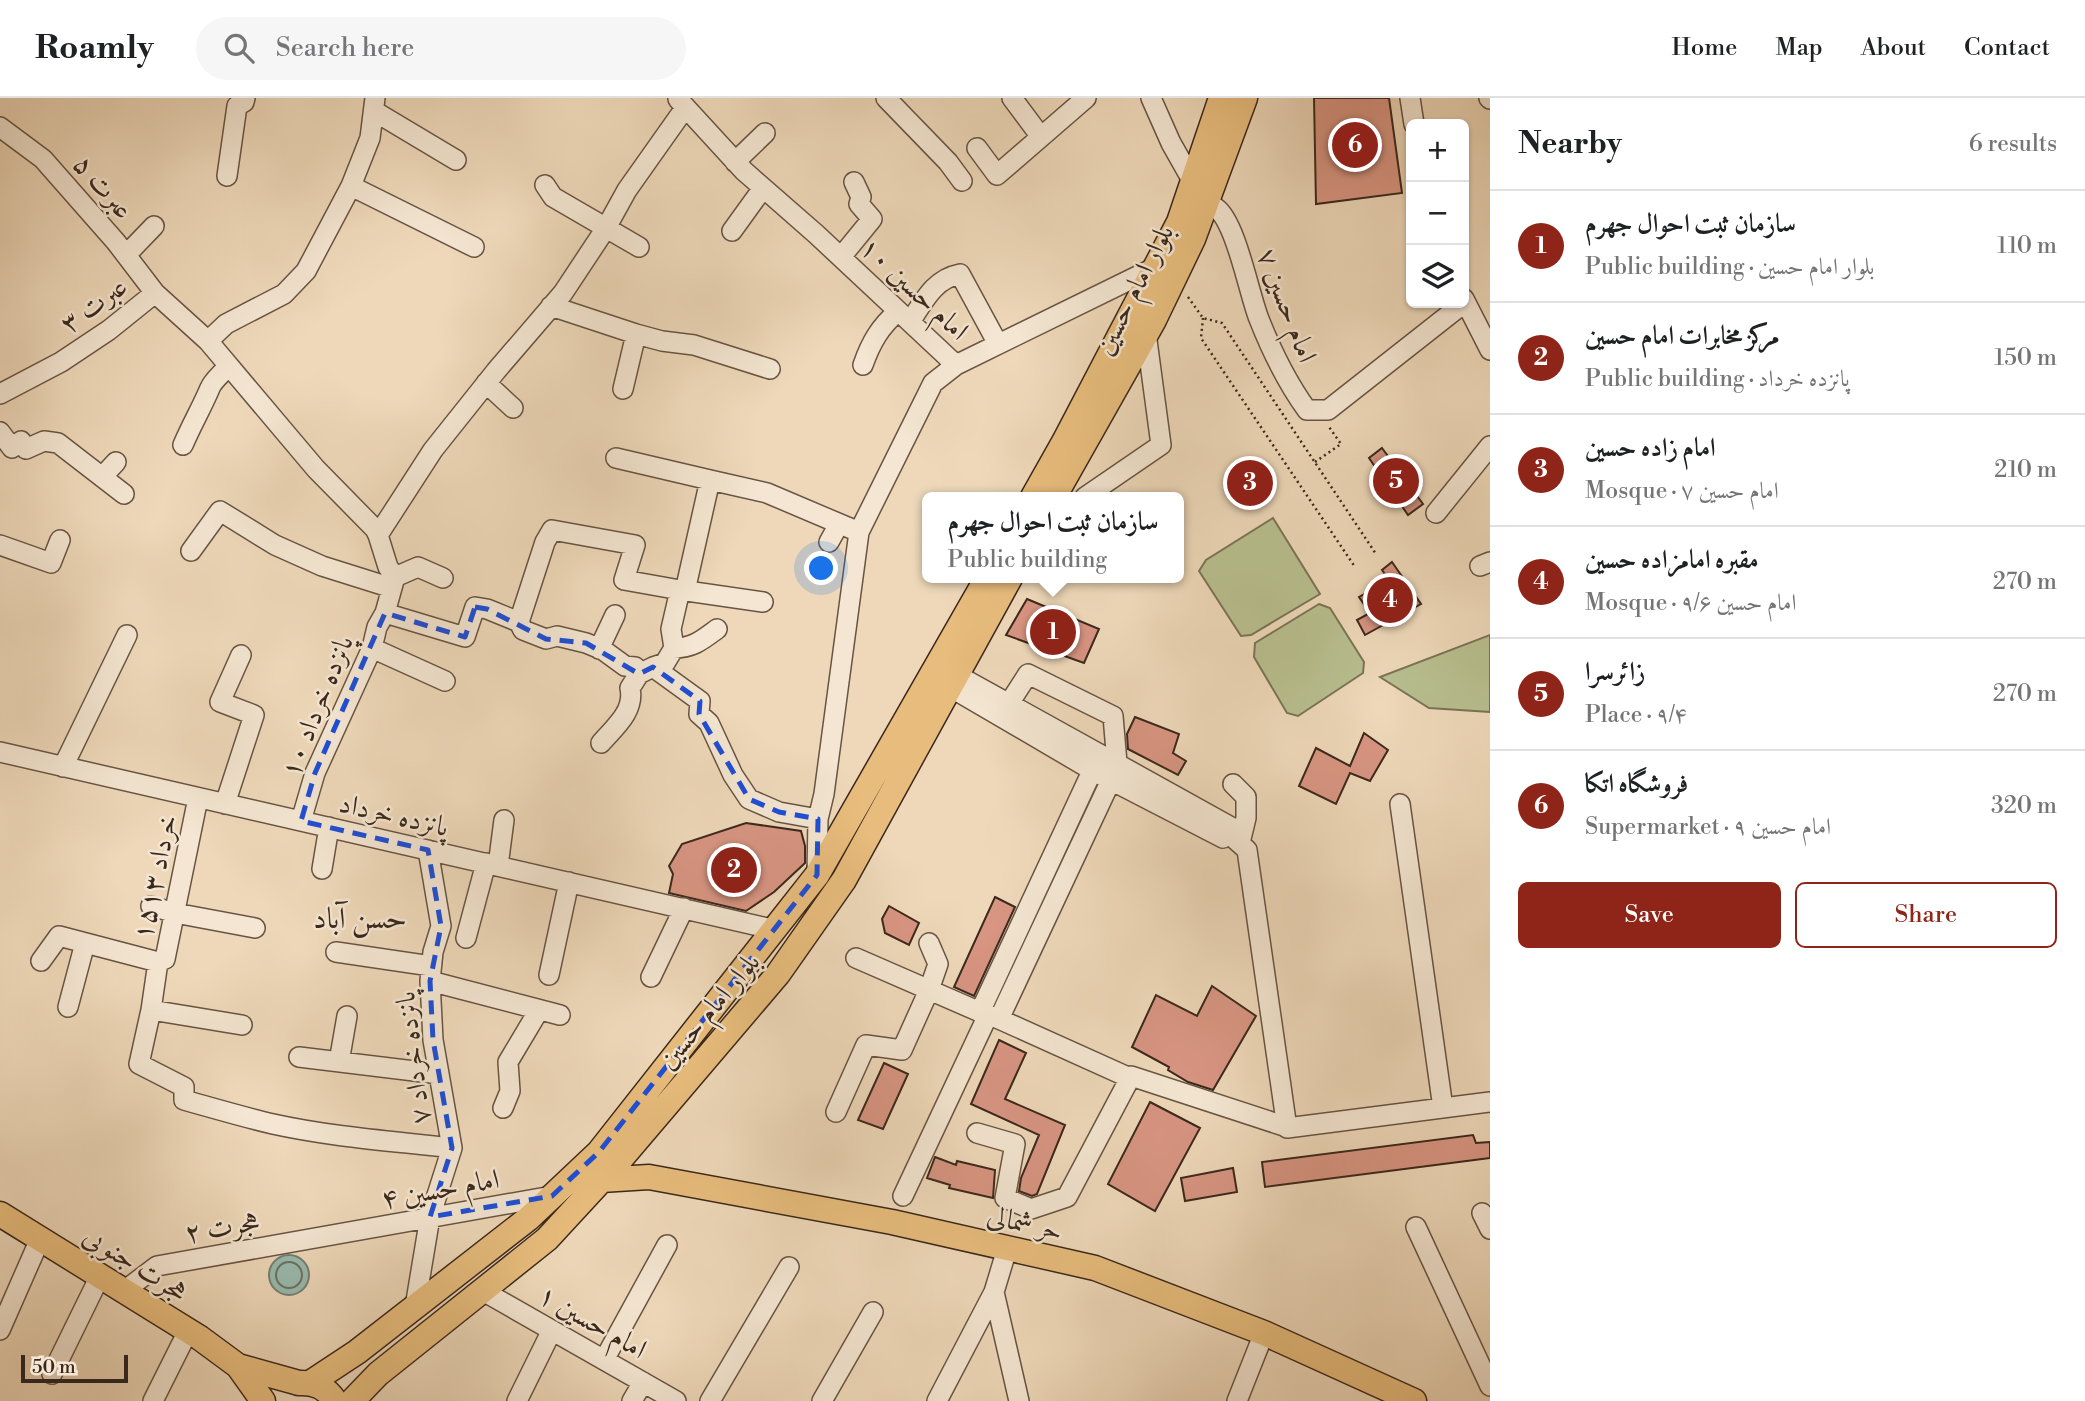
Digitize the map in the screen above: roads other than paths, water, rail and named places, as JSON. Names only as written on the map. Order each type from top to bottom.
[{"type":"main road","name":"بلوار امام حسین","points":[[1056,482],[1179,222],[1221,98]]},
{"type":"main road","name":"بلوار امام حسین","points":[[1040,492],[1056,482],[1146,333],[1193,239],[1245,98]]},
{"type":"main road","name":"بلوار امام حسین","points":[[274,1401],[288,1386],[305,1383],[357,1352],[528,1218],[598,1152],[817,875],[984,583]]},
{"type":"main road","name":"بلوار امام حسین","points":[[352,1401],[378,1374],[547,1239],[778,974],[844,880],[1007,583]]},
{"type":"main road","name":"حر شمالی","points":[[601,1180],[649,1177],[892,1222],[1095,1268],[1264,1333],[1389,1396],[1414,1401]]},
{"type":"main road","name":"هجرت جنوبی","points":[[0,1214],[188,1331],[238,1366],[263,1401]]},
{"type":"main road","name":"هجرت جنوبی","points":[[238,1366],[305,1383]]},
{"type":"main road","points":[[305,1383],[321,1387],[331,1394],[335,1401]]},
{"type":"street","points":[[227,176],[237,106],[244,102],[245,98]]},
{"type":"street","points":[[886,98],[948,162],[962,181]]},
{"type":"street","points":[[1012,98],[1041,137]]},
{"type":"street","points":[[977,148],[997,175],[1086,98]]},
{"type":"street","points":[[1151,98],[1171,143],[1193,182]]},
{"type":"street","points":[[1410,98],[1414,119]]},
{"type":"street","points":[[377,535],[433,450],[563,293],[606,228],[626,190],[681,103]]},
{"type":"street","name":"امام حسین ۱۰","points":[[681,103],[735,162],[956,365],[1156,267]]},
{"type":"street","points":[[208,341],[226,324],[285,294],[306,271],[351,186],[370,138],[374,105],[456,160]]},
{"type":"street","name":"عبرت ۵","points":[[0,127],[43,159],[127,255],[155,293]]},
{"type":"street","points":[[735,162],[765,133]]},
{"type":"street","points":[[841,257],[872,219],[859,204],[860,197],[854,182]]},
{"type":"street","points":[[545,185],[553,197],[639,247]]},
{"type":"street","points":[[351,186],[474,247]]},
{"type":"street","points":[[732,230],[763,188]]},
{"type":"street","name":"امام حسین ۷","points":[[1206,203],[1218,208],[1230,230],[1257,314],[1287,383],[1307,410],[1322,410],[1455,308]]},
{"type":"street","points":[[127,255],[154,226]]},
{"type":"street","points":[[863,365],[870,344],[883,325],[904,316],[945,277],[960,274],[998,344]]},
{"type":"street","name":"عبرت ۳","points":[[0,394],[61,362],[109,330],[155,293],[208,341],[316,469],[375,528],[394,582]]},
{"type":"street","points":[[551,306],[636,334],[694,345],[770,369]]},
{"type":"street","points":[[1468,308],[1490,350]]},
{"type":"street","points":[[1092,492],[1161,445],[1146,333]]},
{"type":"street","points":[[623,389],[636,334]]},
{"type":"street","points":[[817,875],[818,819],[824,794],[859,532],[933,383],[956,365]]},
{"type":"street","points":[[183,445],[210,388],[229,366]]},
{"type":"street","points":[[486,383],[513,408]]},
{"type":"street","points":[[0,432],[12,448],[21,441],[26,449],[44,441],[58,443],[87,466],[109,469],[124,494]]},
{"type":"street","points":[[1436,513],[1490,446]]},
{"type":"street","points":[[616,458],[766,493],[859,532]]},
{"type":"street","points":[[601,743],[629,709],[632,698],[630,688],[646,671],[665,663],[674,648],[671,629],[710,480]]},
{"type":"street","points":[[191,551],[220,511],[275,545],[322,566],[394,582],[418,567],[443,578]]},
{"type":"street","points":[[829,542],[839,524]]},
{"type":"street","points":[[519,622],[545,542],[552,530],[635,545],[624,580],[763,602]]},
{"type":"street","points":[[0,545],[51,563],[60,540]]},
{"type":"street","name":"پانزده خرداد ۱۰","points":[[301,821],[316,773],[372,648],[394,582]]},
{"type":"street","points":[[385,613],[465,637],[475,607],[487,608],[519,622],[523,630],[546,639],[557,636],[586,643],[625,666],[646,671],[700,702],[699,714],[709,723],[733,775],[749,799],[779,812],[818,819]]},
{"type":"street","points":[[599,649],[615,615]]},
{"type":"street","points":[[674,648],[686,648],[696,644],[717,629]]},
{"type":"street","points":[[63,767],[127,635]]},
{"type":"street","points":[[372,648],[445,681]]},
{"type":"street","points":[[225,804],[254,715],[220,702],[241,655]]},
{"type":"street","points":[[903,1196],[1105,767],[1113,716],[1028,674],[1004,711]]},
{"type":"street","points":[[953,681],[1223,838],[1234,838],[1247,850],[1287,1127]]},
{"type":"street","name":"پانزده خرداد","points":[[0,752],[776,930]]},
{"type":"street","points":[[1233,784],[1246,797],[1246,818],[1234,838]]},
{"type":"street","name":"۱۵خرداد ۱۳","points":[[158,962],[166,959],[198,798]]},
{"type":"street","points":[[1401,804],[1443,1108]]},
{"type":"street","points":[[466,938],[492,865],[504,820]]},
{"type":"street","points":[[322,869],[329,827]]},
{"type":"street","name":"پانزده خرداد ۷","points":[[415,1307],[430,1217],[452,1148],[433,1040],[431,974],[433,953],[441,926],[428,850]]},
{"type":"street","points":[[549,975],[569,882]]},
{"type":"street","points":[[151,906],[255,928]]},
{"type":"street","points":[[651,977],[684,908]]},
{"type":"street","points":[[41,961],[59,936],[158,962],[139,1064],[184,1087],[184,1100],[273,1124],[336,1135],[452,1148]]},
{"type":"street","points":[[68,1007],[85,943]]},
{"type":"street","points":[[836,1112],[866,1045],[902,1049],[938,964],[929,943]]},
{"type":"street","points":[[336,952],[431,974],[560,1015]]},
{"type":"street","points":[[856,958],[1130,1078],[1131,1076],[1287,1127],[1490,1102]]},
{"type":"street","points":[[151,1010],[242,1025]]},
{"type":"street","points":[[503,1108],[510,1091],[508,1062],[539,1010]]},
{"type":"street","points":[[339,1062],[347,1016]]},
{"type":"street","points":[[299,1057],[439,1074]]},
{"type":"street","points":[[977,1133],[1015,1144],[1005,1198],[1031,1209],[1067,1196],[1130,1078]]},
{"type":"street","name":"امام حسین ۴","points":[[338,1236],[552,1196]]},
{"type":"street","points":[[1416,1227],[1490,1386]]},
{"type":"street","name":"هجرت ۲","points":[[124,1291],[156,1266],[338,1236]]},
{"type":"street","points":[[0,1330],[40,1239]]},
{"type":"street","points":[[604,1360],[667,1245]]},
{"type":"street","points":[[937,1401],[994,1292],[1007,1249]]},
{"type":"street","points":[[710,1401],[789,1267]]},
{"type":"street","points":[[52,1374],[100,1276]]},
{"type":"street","name":"امام حسین ۱","points":[[482,1291],[676,1401]]},
{"type":"street","points":[[994,1292],[1019,1401]]},
{"type":"street","points":[[822,1401],[873,1312]]},
{"type":"street","points":[[517,1401],[552,1330]]},
{"type":"street","points":[[153,1401],[188,1331]]},
{"type":"street","points":[[1237,1401],[1264,1333]]},
{"type":"street","points":[[632,1401],[643,1382]]},
{"type":"water","points":[[289,1255],[303,1261],[309,1275],[303,1289],[289,1295],[275,1289],[269,1275],[275,1261]]},
{"type":"place","name":"فروشگاه اتکا","points":[[1355,145]]},
{"type":"place","name":"زائرسرا","points":[[1396,481]]},
{"type":"place","name":"امام زاده حسین","points":[[1250,483]]},
{"type":"place","name":"مقبره امامزاده حسین","points":[[1390,600]]},
{"type":"place","name":"سازمان ثبت احوال جهرم","points":[[1053,632]]},
{"type":"place","name":"مرکز مخابرات امام حسین","points":[[734,870]]},
{"type":"district","name":"حسن آباد","points":[[360,918]]}]
